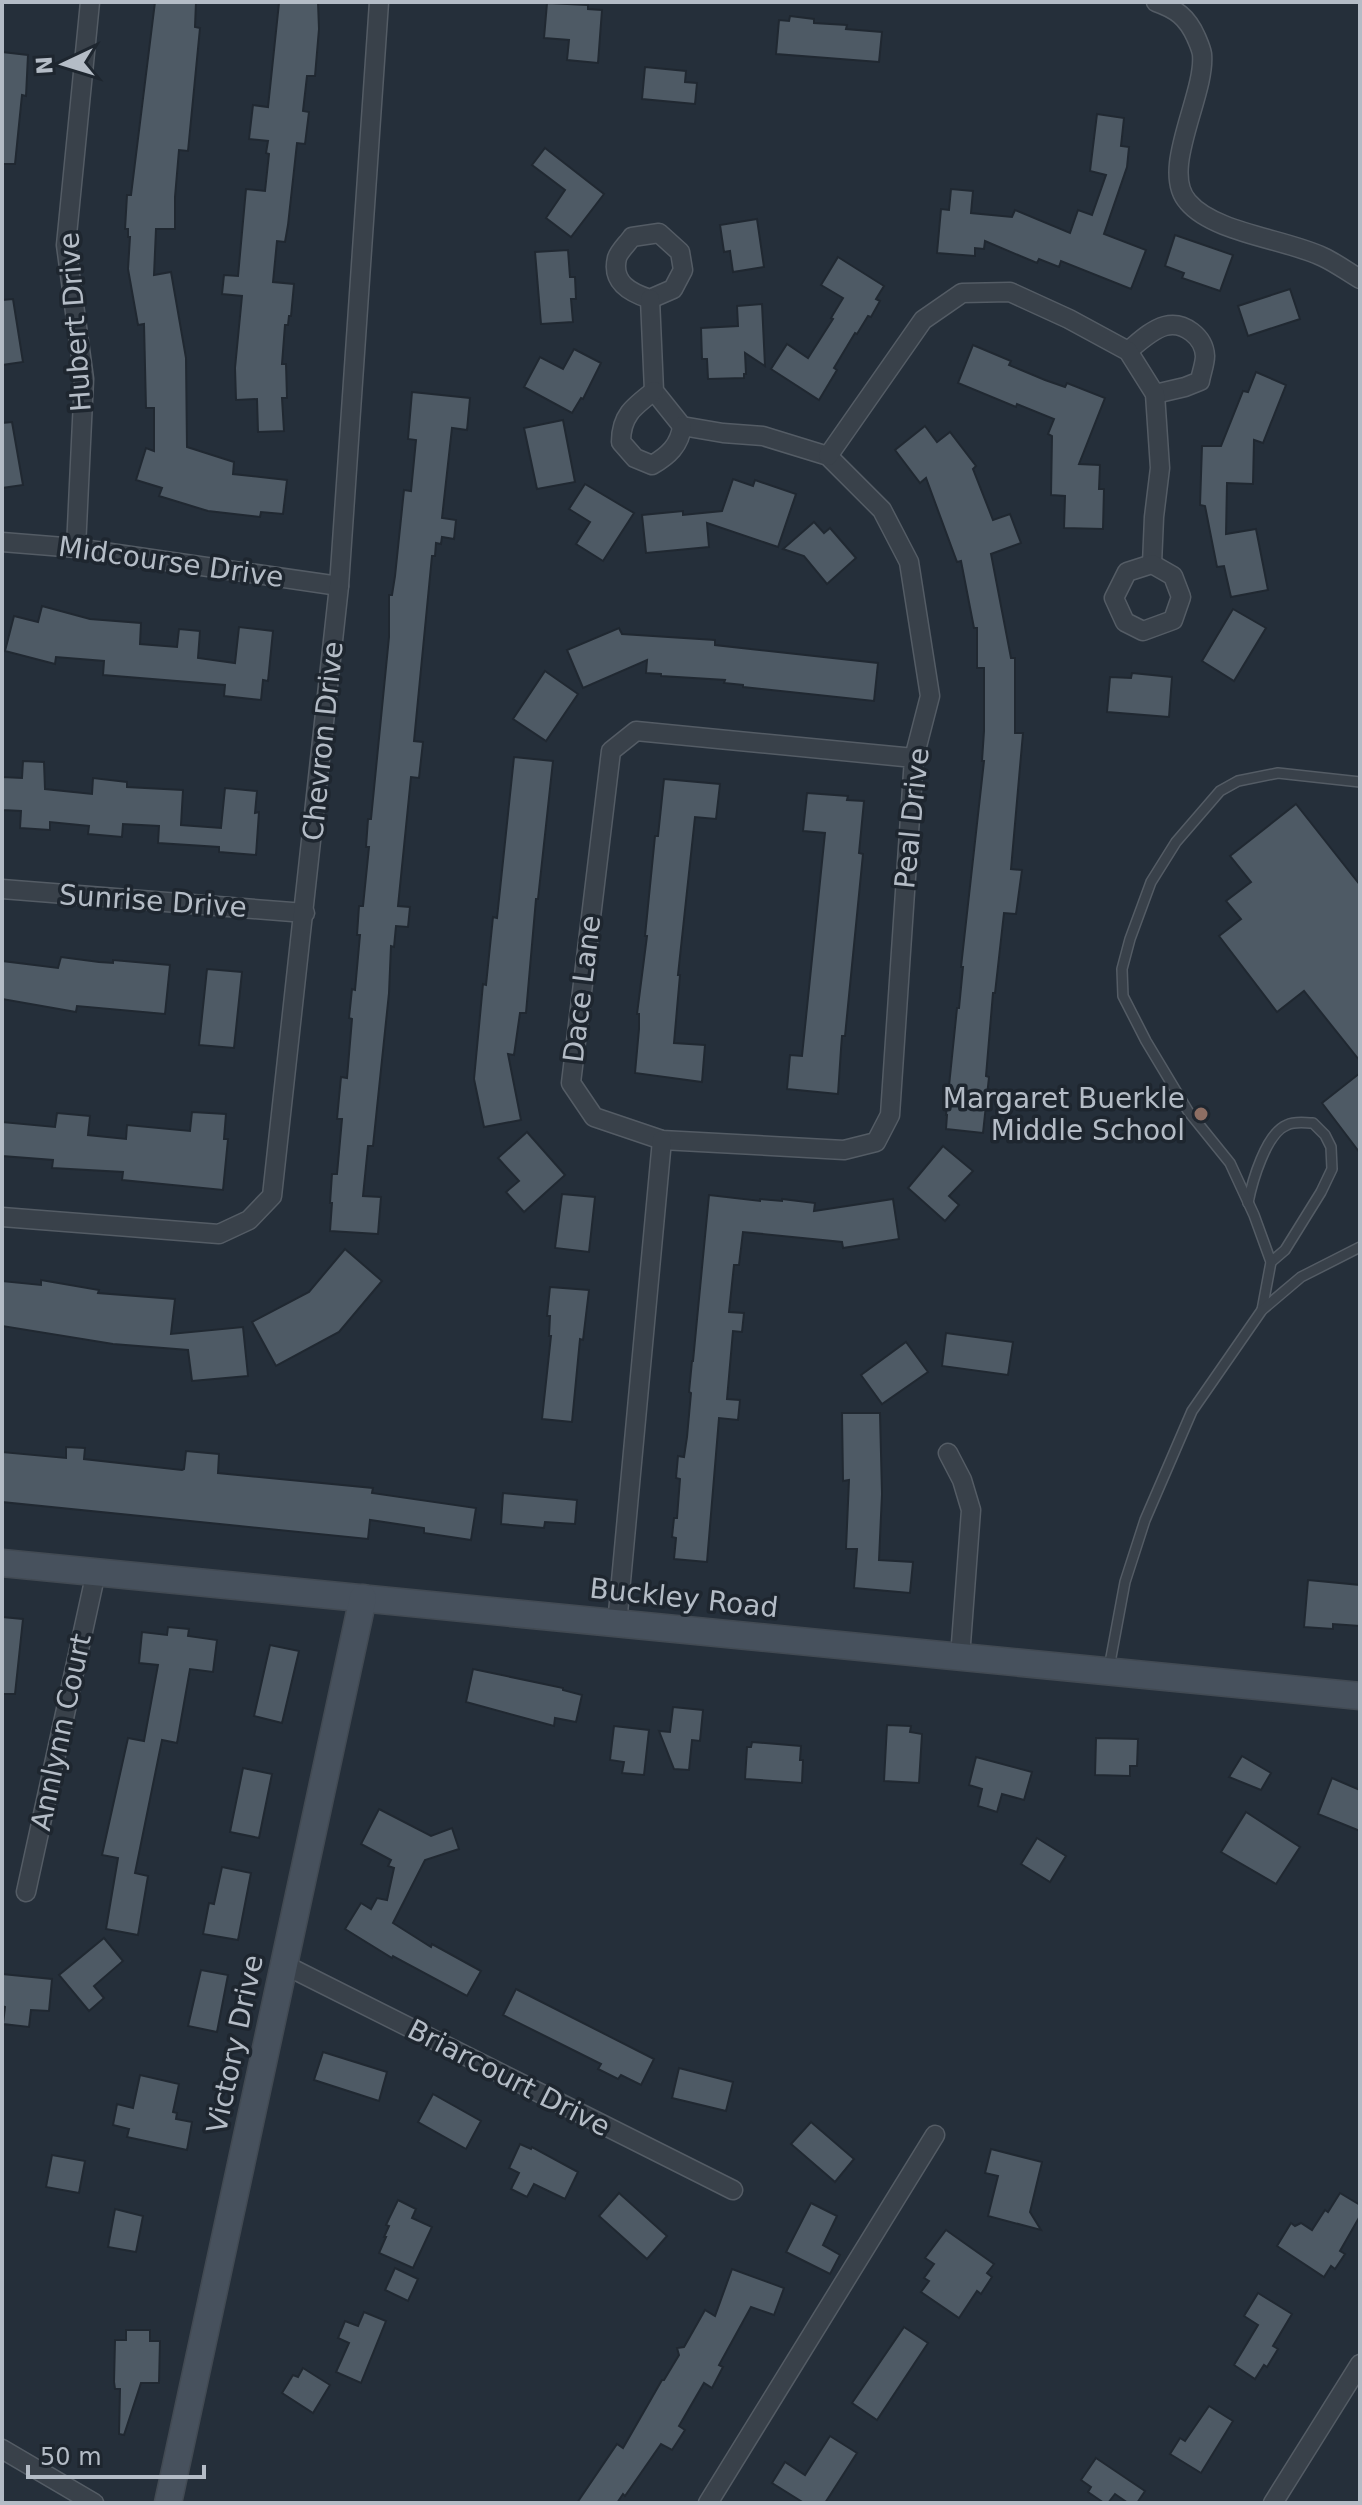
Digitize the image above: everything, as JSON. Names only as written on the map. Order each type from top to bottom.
[{"type":"street","name":"Hubert Drive","points":[[76,548],[84,379],[66,245],[90,2]]},
{"type":"street","name":"Chevron Drive","points":[[2,1217],[219,1234],[249,1220],[272,1196],[339,586],[379,2]]},
{"type":"street","points":[[1156,2],[1183,15],[1191,25],[1202,52],[1201,80],[1177,169],[1181,192],[1188,204],[1209,219],[1322,256],[1360,279]]},
{"type":"street","points":[[828,456],[923,320],[962,293],[1010,292],[1128,351],[1155,394],[1160,468],[1152,564]]},
{"type":"street","points":[[650,299],[654,391],[682,426],[681,438],[666,457],[652,465],[635,458],[621,442],[621,424],[636,405],[654,391]]},
{"type":"street","points":[[1128,351],[1166,325],[1185,327],[1200,339],[1205,357],[1200,381],[1155,394]]},
{"type":"street","name":"Peal Drive","points":[[662,1140],[844,1150],[876,1142],[890,1115],[914,758],[930,696],[909,562],[882,510],[828,456],[763,436],[682,426]]},
{"type":"street","name":"Midcourse Drive","points":[[2,542],[76,548],[339,586]]},
{"type":"street","name":"Dace Lane","points":[[662,1140],[594,1117],[571,1083],[611,751],[636,731],[914,758]]},
{"type":"street","name":"Sunrise Drive","points":[[2,889],[305,913]]},
{"type":"street","points":[[617,1624],[662,1140]]},
{"type":"street","points":[[948,1453],[962,1480],[971,1510],[960,1657]]},
{"type":"street","name":"Buckley Road","points":[[2,1563],[1360,1696]]},
{"type":"street","name":"Annlynn Court","points":[[26,1892],[96,1572]]},
{"type":"street","name":"Victory Drive","points":[[168,2503],[363,1598]]},
{"type":"street","name":"Briarcourt Drive","points":[[285,1965],[733,2190]]},
{"type":"street","points":[[708,2503],[935,2135]]},
{"type":"street","points":[[1273,2503],[1360,2364]]},
{"type":"street","points":[[2,2449],[94,2503]]},
{"type":"lane","points":[[1262,1310],[1271,1262],[1248,1203],[1230,1163],[1188,1111],[1146,1041],[1123,996],[1122,969],[1151,882],[1176,842],[1220,791],[1238,781],[1278,773],[1360,782]]},
{"type":"lane","points":[[1248,1203],[1258,1167],[1271,1140],[1284,1125],[1313,1123],[1331,1147],[1332,1169],[1285,1250],[1271,1262]]},
{"type":"lane","points":[[1109,1671],[1125,1582],[1145,1520],[1192,1411],[1262,1310],[1301,1277],[1360,1247]]},
{"type":"building","points":[[155,2],[196,2],[195,27],[200,28],[188,151],[179,150],[175,229],[156,229],[154,275],[171,272],[186,358],[187,447],[234,462],[233,474],[287,480],[283,514],[261,512],[260,517],[208,511],[159,496],[162,488],[136,480],[146,448],[154,451],[154,408],[146,408],[144,324],[138,325],[128,269],[130,237],[128,229],[125,229],[127,195],[131,195]]},
{"type":"building","points":[[318,2],[319,29],[315,76],[307,76],[303,111],[309,112],[305,144],[297,143],[288,225],[285,242],[277,241],[273,282],[294,284],[291,316],[288,325],[285,325],[282,364],[286,364],[287,398],[282,398],[284,431],[258,432],[257,399],[236,400],[235,368],[242,296],[222,294],[224,275],[238,276],[246,189],[265,191],[268,141],[249,139],[253,105],[268,107],[279,3]]},
{"type":"building","points":[[547,3],[588,5],[588,9],[602,10],[598,63],[567,60],[569,40],[544,38]]},
{"type":"building","points":[[790,16],[814,19],[814,23],[847,25],[846,29],[882,32],[879,62],[776,54],[779,20],[789,21]]},
{"type":"building","points":[[2,52],[28,55],[26,96],[22,95],[15,164],[2,164]]},
{"type":"building","points":[[645,67],[686,71],[685,82],[697,83],[695,104],[642,99]]},
{"type":"building","points":[[1097,114],[1124,118],[1121,146],[1129,147],[1127,167],[1104,234],[1146,250],[1131,289],[1061,261],[1059,267],[1039,259],[1037,263],[985,241],[984,249],[975,248],[975,256],[937,253],[941,209],[949,210],[951,189],[973,191],[971,213],[1012,217],[1015,210],[1070,233],[1078,210],[1092,215],[1106,175],[1090,171]]},
{"type":"building","points":[[545,148],[604,194],[571,237],[546,218],[565,190],[532,165]]},
{"type":"building","points":[[757,219],[764,267],[733,272],[730,251],[724,252],[720,225]]},
{"type":"building","points":[[1175,235],[1233,255],[1220,291],[1182,278],[1184,273],[1165,266]]},
{"type":"building","points":[[568,250],[570,277],[575,277],[576,299],[571,299],[573,322],[541,324],[535,252]]},
{"type":"building","points":[[838,257],[884,286],[871,317],[868,316],[855,333],[819,400],[771,369],[787,344],[808,358],[833,319],[843,298],[821,285]]},
{"type":"building","points":[[1290,289],[1300,319],[1248,336],[1238,306]]},
{"type":"building","points":[[13,299],[23,362],[2,365],[2,300]]},
{"type":"building","points":[[762,304],[765,366],[745,353],[744,378],[708,379],[707,359],[702,359],[701,328],[738,326],[737,306]]},
{"type":"building","points":[[973,345],[1045,380],[1065,387],[1067,383],[1105,398],[1079,464],[1100,465],[1099,489],[1104,489],[1103,529],[1064,528],[1065,496],[1051,495],[1052,436],[1048,434],[1054,419],[958,383]]},
{"type":"building","points":[[574,349],[601,363],[583,399],[572,413],[524,387],[540,357],[563,369]]},
{"type":"building","points":[[1256,372],[1286,385],[1263,443],[1254,440],[1253,484],[1227,483],[1226,534],[1256,529],[1268,590],[1231,597],[1224,566],[1217,567],[1205,506],[1200,505],[1202,446],[1221,446],[1243,391],[1248,392]]},
{"type":"building","points":[[412,392],[470,398],[467,430],[452,428],[442,518],[456,520],[454,539],[442,537],[441,544],[436,543],[435,556],[432,556],[414,741],[423,742],[419,778],[411,777],[398,906],[410,907],[408,927],[396,926],[394,947],[391,946],[373,1146],[368,1146],[363,1196],[381,1197],[378,1234],[330,1231],[332,1174],[337,1174],[342,1119],[337,1119],[341,1077],[347,1078],[352,1019],[349,1018],[360,935],[357,935],[359,906],[363,906],[369,847],[366,847],[368,819],[371,819],[389,637],[389,595],[392,595],[395,576],[404,490],[411,491],[416,440],[408,439]]},
{"type":"building","points":[[563,420],[575,482],[537,489],[524,428]]},
{"type":"building","points":[[12,422],[23,485],[2,488],[2,423]]},
{"type":"building","points":[[925,426],[937,442],[950,432],[976,466],[973,469],[993,520],[1010,514],[1021,543],[991,554],[1011,658],[1015,658],[1015,733],[1023,733],[1011,869],[1022,870],[1016,914],[1004,913],[993,993],[983,1133],[946,1129],[946,1115],[984,761],[984,668],[977,668],[977,628],[974,628],[961,561],[957,562],[926,478],[920,483],[895,450]]},
{"type":"building","points":[[733,479],[753,486],[755,480],[796,494],[778,547],[707,523],[709,547],[646,553],[642,515],[722,511]]},
{"type":"building","points":[[585,484],[634,513],[603,561],[576,544],[590,522],[569,509]]},
{"type":"building","points":[[814,522],[824,533],[830,528],[856,558],[827,584],[804,556],[783,549]]},
{"type":"building","points":[[42,606],[90,619],[141,623],[140,644],[177,647],[179,629],[200,631],[198,658],[235,663],[239,627],[273,631],[268,681],[263,680],[261,700],[224,696],[225,685],[103,675],[104,661],[56,657],[55,664],[5,651],[14,616],[38,622]]},
{"type":"building","points":[[1233,609],[1266,628],[1234,681],[1202,661]]},
{"type":"building","points":[[619,628],[622,634],[715,640],[715,645],[878,663],[874,701],[743,687],[724,683],[725,680],[661,676],[646,673],[647,660],[583,688],[567,650]]},
{"type":"building","points":[[545,671],[578,694],[546,741],[513,719]]},
{"type":"building","points":[[1132,673],[1172,677],[1169,717],[1107,712],[1110,677],[1131,678]]},
{"type":"building","points":[[514,757],[553,761],[526,1013],[520,1013],[514,1055],[508,1054],[521,1120],[484,1127],[474,1079],[483,984],[486,985],[493,917],[497,918]]},
{"type":"building","points":[[23,761],[44,762],[45,789],[92,794],[93,778],[127,782],[127,787],[183,790],[181,825],[221,828],[225,788],[257,791],[256,855],[219,852],[219,847],[158,843],[159,826],[123,824],[122,837],[88,834],[89,826],[50,822],[50,830],[20,828],[21,811],[2,810],[2,777],[22,778]]},
{"type":"building","points":[[664,779],[720,784],[716,819],[695,817],[678,975],[674,1043],[705,1045],[702,1082],[635,1073],[639,1029],[637,1014],[655,836],[658,836]]},
{"type":"building","points":[[807,793],[848,796],[847,800],[864,801],[859,853],[863,854],[838,1094],[787,1089],[790,1055],[802,1056],[825,833],[803,831]]},
{"type":"building","points":[[1296,804],[1360,885],[1360,1061],[1304,991],[1277,1012],[1219,936],[1241,919],[1226,901],[1251,882],[1230,856]]},
{"type":"building","points":[[61,957],[170,965],[165,1014],[77,1006],[76,1012],[2,999],[2,961],[58,968]]},
{"type":"building","points":[[207,969],[242,972],[234,1048],[199,1045]]},
{"type":"building","points":[[1360,1073],[1360,1153],[1322,1103]]},
{"type":"building","points":[[192,1112],[226,1114],[224,1139],[228,1139],[223,1190],[122,1180],[123,1172],[52,1168],[53,1160],[2,1156],[2,1122],[55,1127],[57,1113],[90,1116],[88,1135],[126,1139],[127,1125],[190,1131]]},
{"type":"building","points":[[527,1132],[565,1175],[524,1212],[506,1192],[519,1181],[498,1158]]},
{"type":"building","points":[[943,1146],[973,1171],[949,1196],[959,1205],[945,1221],[908,1188]]},
{"type":"building","points":[[562,1194],[595,1197],[589,1252],[555,1248]]},
{"type":"building","points":[[709,1195],[815,1203],[814,1211],[893,1199],[899,1239],[843,1248],[842,1242],[743,1232],[739,1265],[734,1265],[729,1312],[744,1313],[742,1332],[733,1331],[727,1399],[740,1400],[738,1420],[719,1418],[707,1562],[674,1559],[676,1538],[672,1537],[680,1479],[676,1478],[678,1456],[684,1457],[687,1437]]},
{"type":"building","points":[[345,1249],[382,1281],[339,1332],[276,1366],[252,1322],[309,1292]]},
{"type":"building","points":[[41,1280],[99,1290],[98,1293],[175,1299],[171,1334],[243,1327],[248,1376],[192,1381],[188,1350],[113,1344],[2,1326],[2,1281],[41,1285]]},
{"type":"building","points":[[550,1287],[589,1290],[583,1340],[580,1339],[572,1422],[542,1419],[551,1336],[550,1316],[547,1316]]},
{"type":"building","points":[[946,1333],[1013,1342],[1008,1375],[942,1366]]},
{"type":"building","points":[[906,1342],[928,1372],[882,1404],[861,1375]]},
{"type":"building","points":[[842,1413],[880,1413],[882,1494],[879,1560],[913,1562],[910,1593],[854,1588],[857,1549],[846,1549],[849,1480],[843,1481]]},
{"type":"building","points":[[66,1447],[85,1448],[84,1459],[182,1470],[186,1451],[219,1454],[218,1473],[373,1488],[372,1493],[476,1508],[471,1540],[424,1533],[424,1528],[370,1520],[368,1539],[2,1502],[2,1452],[66,1458]]},
{"type":"building","points":[[503,1493],[577,1500],[575,1524],[545,1522],[544,1528],[501,1524]]},
{"type":"building","points":[[1308,1580],[1360,1585],[1360,1626],[1333,1624],[1333,1629],[1304,1627]]},
{"type":"building","points":[[2,1617],[23,1619],[15,1694],[2,1694]]},
{"type":"building","points":[[168,1627],[189,1629],[188,1636],[217,1640],[213,1672],[190,1669],[177,1743],[162,1740],[135,1873],[148,1876],[138,1935],[106,1929],[118,1858],[102,1855],[128,1738],[144,1741],[158,1665],[139,1663],[142,1632],[167,1635]]},
{"type":"building","points":[[270,1645],[299,1651],[282,1723],[254,1716]]},
{"type":"building","points":[[473,1669],[563,1688],[582,1695],[576,1722],[555,1718],[554,1726],[466,1702]]},
{"type":"building","points":[[673,1707],[703,1710],[700,1741],[692,1740],[689,1770],[674,1769],[659,1731],[670,1732]]},
{"type":"building","points":[[887,1725],[911,1726],[910,1732],[922,1734],[919,1783],[884,1781]]},
{"type":"building","points":[[614,1726],[649,1730],[644,1775],[622,1773],[624,1762],[610,1760]]},
{"type":"building","points":[[1096,1738],[1138,1739],[1137,1766],[1130,1766],[1130,1776],[1095,1775]]},
{"type":"building","points":[[752,1742],[801,1746],[802,1783],[745,1779],[747,1747],[751,1747]]},
{"type":"building","points":[[1242,1756],[1271,1773],[1261,1790],[1229,1777]]},
{"type":"building","points":[[976,1757],[1032,1772],[1024,1800],[1002,1794],[997,1812],[978,1806],[982,1789],[969,1785]]},
{"type":"building","points":[[243,1768],[272,1774],[259,1838],[230,1832]]},
{"type":"building","points":[[1332,1778],[1360,1790],[1360,1831],[1318,1814]]},
{"type":"building","points":[[379,1809],[431,1836],[452,1828],[459,1849],[425,1860],[393,1923],[431,1947],[432,1944],[481,1971],[467,1996],[392,1958],[345,1929],[361,1903],[371,1909],[377,1898],[387,1900],[394,1868],[388,1866],[391,1860],[361,1844]]},
{"type":"building","points":[[1246,1812],[1300,1847],[1276,1884],[1221,1852]]},
{"type":"building","points":[[1037,1838],[1066,1856],[1050,1882],[1021,1864]]},
{"type":"building","points":[[222,1867],[251,1873],[238,1940],[203,1934],[209,1903],[214,1904]]},
{"type":"building","points":[[104,1938],[123,1961],[94,1986],[104,1998],[89,2011],[59,1975]]},
{"type":"building","points":[[201,1970],[228,1975],[217,2032],[188,2026]]},
{"type":"building","points":[[2,1974],[52,1979],[49,2011],[31,2010],[29,2027],[3,2024]]},
{"type":"building","points":[[516,1989],[654,2059],[641,2085],[598,2069],[601,2064],[503,2015]]},
{"type":"building","points":[[323,2052],[387,2072],[379,2101],[314,2080]]},
{"type":"building","points":[[679,2068],[733,2082],[726,2111],[672,2098]]},
{"type":"building","points":[[140,2075],[179,2084],[173,2112],[177,2113],[176,2119],[192,2122],[187,2150],[127,2137],[129,2129],[113,2125],[117,2104],[133,2108]]},
{"type":"building","points":[[433,2094],[481,2121],[466,2149],[418,2122]]},
{"type":"building","points":[[811,2122],[854,2159],[835,2182],[791,2144]]},
{"type":"building","points":[[520,2144],[532,2147],[578,2172],[565,2199],[534,2184],[527,2197],[511,2189],[519,2173],[509,2168]]},
{"type":"building","points":[[991,2149],[1042,2162],[1030,2212],[1041,2230],[988,2216],[998,2176],[985,2173]]},
{"type":"building","points":[[52,2155],[85,2161],[79,2193],[46,2187]]},
{"type":"building","points":[[619,2193],[667,2236],[647,2259],[599,2216]]},
{"type":"building","points":[[1340,2193],[1360,2205],[1360,2216],[1340,2251],[1345,2254],[1335,2269],[1331,2266],[1324,2277],[1277,2246],[1291,2223],[1295,2226],[1301,2223],[1312,2230]]},
{"type":"building","points":[[398,2200],[416,2209],[412,2218],[432,2227],[413,2268],[379,2253],[389,2226],[386,2225]]},
{"type":"building","points":[[811,2203],[837,2216],[823,2245],[840,2255],[830,2274],[786,2252]]},
{"type":"building","points":[[115,2209],[143,2216],[136,2252],[108,2247]]},
{"type":"building","points":[[946,2230],[994,2264],[987,2273],[992,2277],[981,2294],[977,2291],[959,2318],[921,2292],[929,2281],[924,2278],[934,2264],[925,2258]]},
{"type":"building","points":[[395,2268],[418,2279],[408,2301],[385,2290]]},
{"type":"building","points":[[732,2269],[784,2288],[774,2315],[751,2307],[719,2365],[723,2367],[712,2388],[704,2383],[679,2426],[685,2430],[672,2450],[661,2444],[625,2496],[623,2494],[617,2503],[577,2503],[617,2444],[623,2448],[679,2355],[677,2348],[684,2347],[705,2310],[715,2316]]},
{"type":"building","points":[[1258,2293],[1292,2314],[1273,2346],[1278,2349],[1255,2379],[1234,2365],[1258,2325],[1244,2316]]},
{"type":"building","points":[[364,2312],[386,2321],[361,2383],[336,2372],[349,2343],[338,2338],[345,2321],[358,2326]]},
{"type":"building","points":[[904,2327],[928,2343],[877,2420],[852,2403]]},
{"type":"building","points":[[126,2330],[150,2330],[150,2341],[160,2341],[159,2383],[141,2383],[124,2435],[119,2434],[120,2389],[115,2389],[114,2382],[115,2340],[126,2340]]},
{"type":"building","points":[[303,2368],[330,2385],[313,2413],[282,2393],[293,2375],[298,2377]]},
{"type":"building","points":[[1209,2406],[1233,2421],[1201,2473],[1170,2454],[1180,2438],[1185,2441]]},
{"type":"building","points":[[830,2436],[857,2453],[825,2503],[804,2503],[772,2483],[785,2462],[805,2475]]},
{"type":"building","points":[[1096,2458],[1145,2491],[1137,2503],[1128,2503],[1115,2494],[1108,2503],[1104,2503],[1088,2492],[1091,2487],[1081,2480]]},
{"type":"place","name":"Margaret Buerkle Middle School","points":[[1201,1114]]}]
